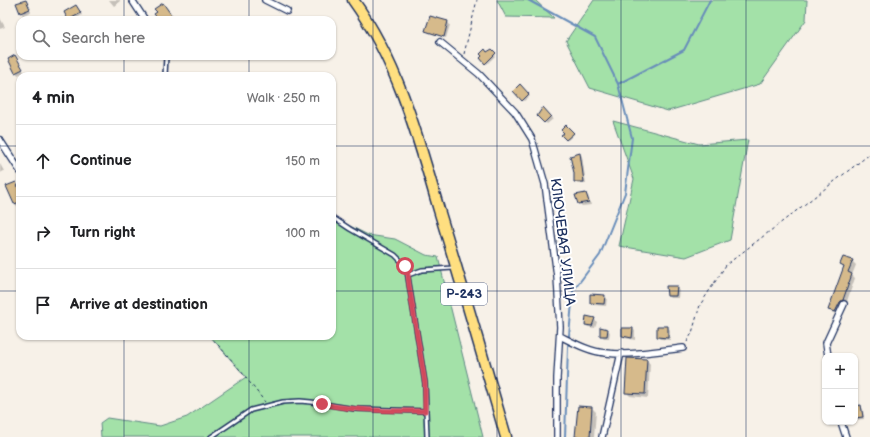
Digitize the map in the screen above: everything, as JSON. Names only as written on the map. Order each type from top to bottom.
[{"type":"highway","name":"Р-243","points":[[353,0],[384,51],[415,130],[506,437]]},
{"type":"street","points":[[132,0],[142,16]]},
{"type":"street","points":[[265,0],[287,11]]},
{"type":"street","name":"КЛЮЧЕВАЯ УЛИЦА","points":[[440,42],[479,74],[515,112],[532,139],[545,184],[557,276],[560,336],[557,378],[557,437]]},
{"type":"street","points":[[0,140],[16,165]]},
{"type":"street","points":[[828,353],[826,343],[844,304]]},
{"type":"street","points":[[560,336],[582,346],[605,353],[683,348]]},
{"type":"street","points":[[602,437],[621,353]]},
{"type":"street","points":[[842,425],[846,437]]},
{"type":"lane","points":[[166,60],[166,72]]},
{"type":"lane","points":[[336,220],[395,255],[405,266],[408,275],[425,383],[427,437]]},
{"type":"lane","points":[[408,275],[422,270],[457,268]]},
{"type":"lane","points":[[211,437],[251,410],[267,405],[300,401],[355,409],[425,411]]},
{"type":"path","points":[[462,60],[470,36],[477,0]]},
{"type":"path","points":[[683,348],[692,333],[700,304],[726,265],[870,154]]},
{"type":"path","points":[[213,340],[261,395],[267,405]]},
{"type":"green space","points":[[497,0],[535,0],[554,18],[506,17]]},
{"type":"green space","points":[[594,0],[807,0],[806,20],[760,84],[668,111],[590,88],[566,41]]},
{"type":"green space","points":[[613,121],[699,144],[748,140],[730,240],[686,257],[619,246],[634,179]]},
{"type":"green space","points":[[336,219],[368,235],[395,239],[426,255],[438,257],[483,437],[101,437],[100,423],[107,418],[160,426],[187,417],[246,377],[214,340],[336,340]]},
{"type":"building","points":[[26,0],[30,9],[20,13],[16,3]]},
{"type":"building","points":[[163,3],[172,16],[156,16],[154,14],[157,12],[154,9]]},
{"type":"building","points":[[76,5],[81,13],[75,16],[66,16],[64,12]]},
{"type":"building","points":[[430,16],[448,21],[444,37],[425,31]]},
{"type":"building","points":[[485,49],[487,52],[492,49],[496,53],[485,64],[480,58],[482,56],[480,54]]},
{"type":"building","points":[[15,55],[16,60],[18,60],[23,69],[15,73],[8,59]]},
{"type":"building","points":[[520,84],[529,94],[522,101],[513,91]]},
{"type":"building","points":[[543,107],[551,116],[544,123],[537,116]]},
{"type":"building","points":[[566,125],[574,133],[566,140],[561,135],[564,133],[561,130]]},
{"type":"building","points":[[580,153],[584,182],[574,182],[574,173],[570,156]]},
{"type":"building","points":[[16,182],[16,203],[14,204],[6,186]]},
{"type":"building","points":[[586,193],[589,202],[578,204],[575,195]]},
{"type":"building","points":[[843,257],[853,260],[848,272],[852,274],[843,300],[840,302],[835,312],[828,310],[844,266],[840,264]]},
{"type":"building","points":[[666,286],[677,286],[676,296],[667,296]]},
{"type":"building","points":[[590,294],[605,295],[604,304],[590,303]]},
{"type":"building","points":[[586,316],[595,318],[592,326],[585,325]]},
{"type":"building","points":[[657,326],[668,326],[668,338],[657,337]]},
{"type":"building","points":[[600,327],[608,329],[607,336],[600,336]]},
{"type":"building","points":[[622,328],[633,328],[632,338],[622,336]]},
{"type":"building","points":[[627,358],[647,359],[645,394],[625,393]]},
{"type":"building","points":[[861,405],[863,417],[858,418],[858,406]]},
{"type":"building","points":[[578,406],[592,407],[590,437],[575,437]]},
{"type":"waterway","points":[[528,0],[595,37],[618,84],[632,138],[625,193],[600,255],[573,291],[568,347],[565,437]]},
{"type":"waterway","points":[[618,84],[684,50],[710,0]]},
{"type":"route","points":[[322,404],[355,409],[425,411],[425,383],[408,275],[405,266]]}]
